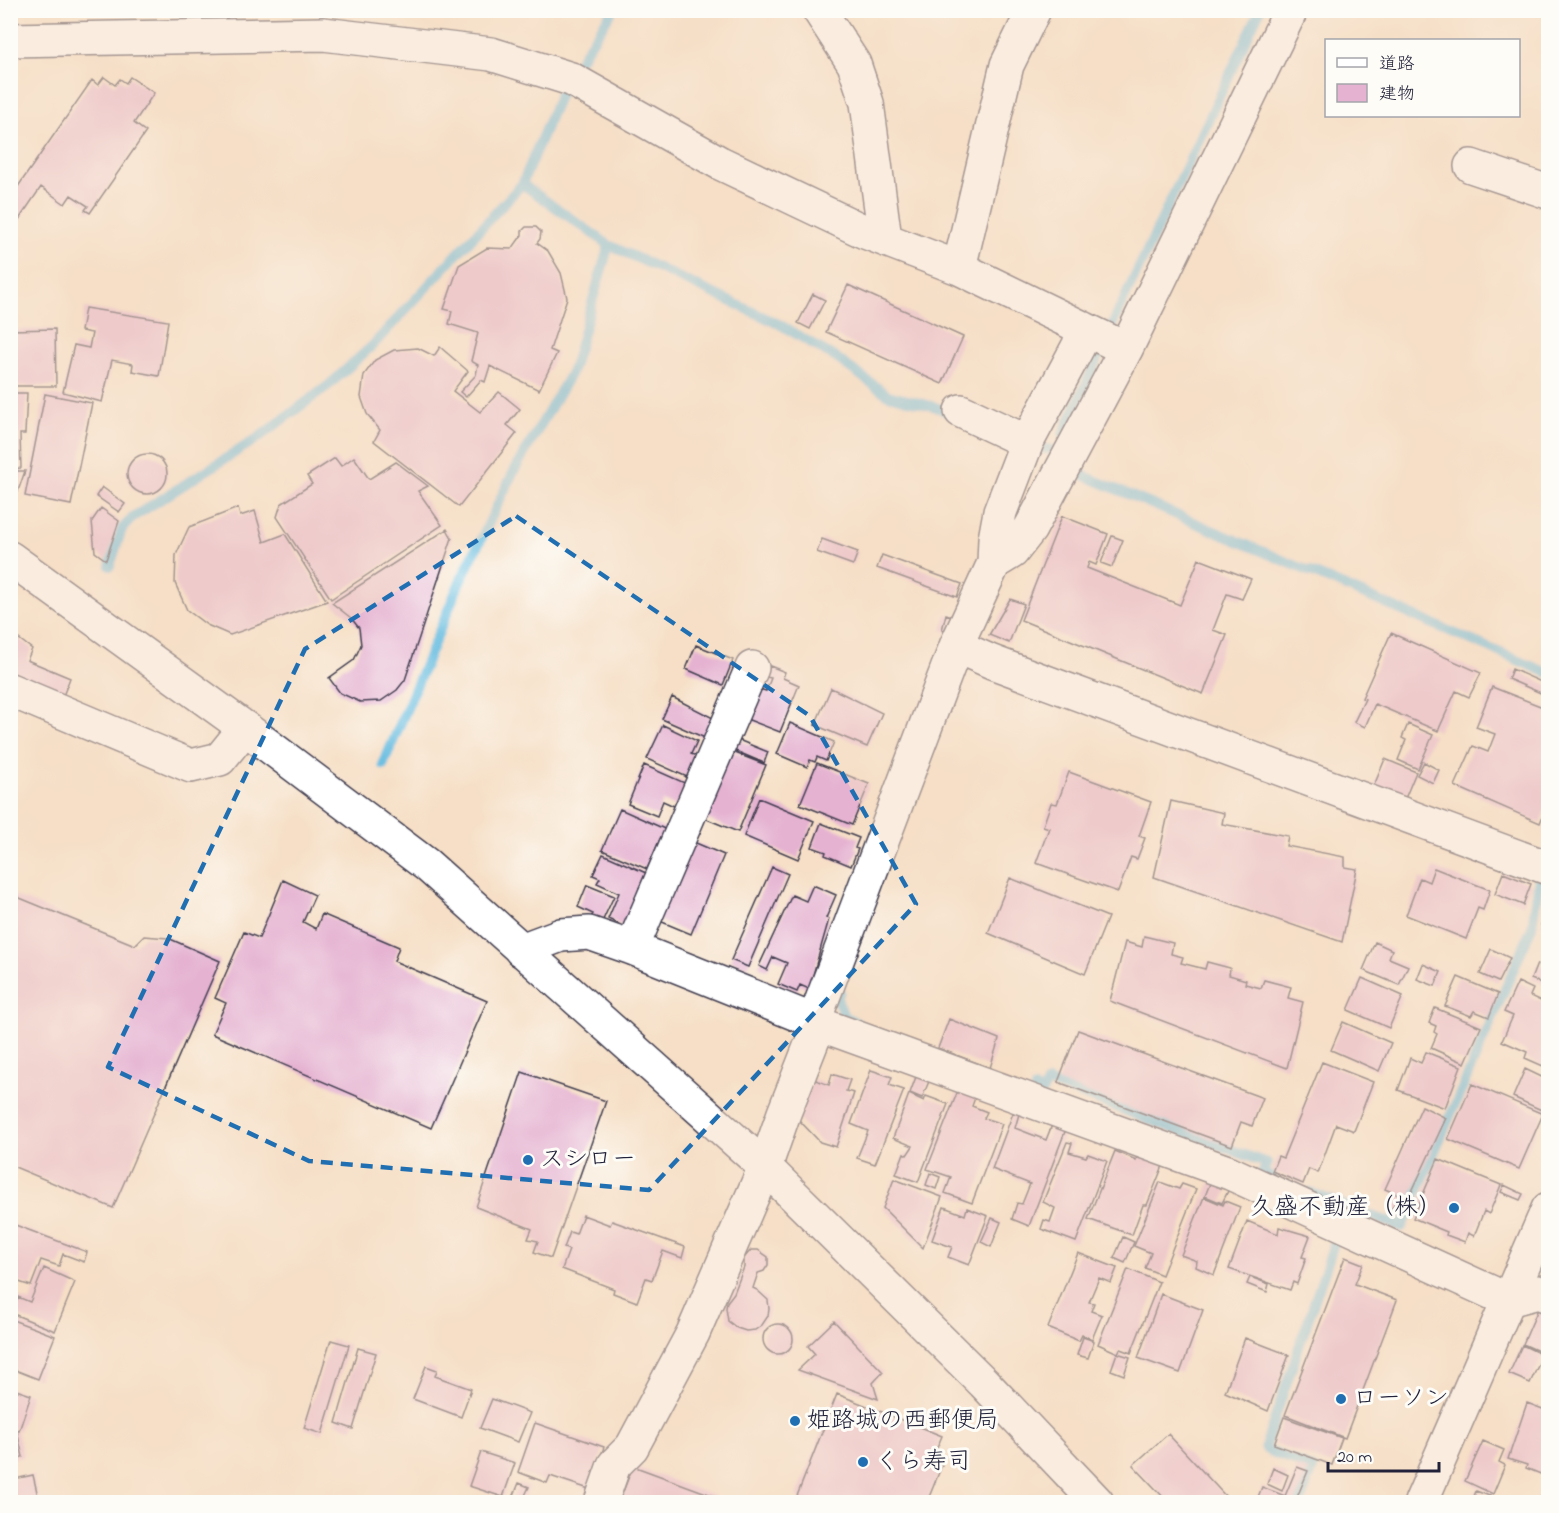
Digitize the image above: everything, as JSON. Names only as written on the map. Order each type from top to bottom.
[{"type":"street","points":[[819,10],[854,64],[867,103],[885,238]]},
{"type":"street","points":[[959,268],[1007,65],[1034,10]]},
{"type":"street","points":[[994,563],[1011,552],[1030,529],[1052,489],[1075,444],[1105,339],[1291,10]]},
{"type":"street","points":[[10,40],[323,34],[490,54],[568,78],[720,163],[865,232],[959,268],[1105,339]]},
{"type":"street","points":[[1471,166],[1548,192]]},
{"type":"street","points":[[601,1503],[614,1465],[632,1447],[693,1333],[765,1167],[784,1113],[822,1025],[956,646],[994,563],[995,539],[1000,512],[1024,451],[1079,345],[1105,339]]},
{"type":"street","points":[[961,411],[1045,465],[1052,489]]},
{"type":"street","points":[[10,558],[244,728],[427,865],[765,1167],[984,1383],[1097,1503]]},
{"type":"street","points":[[956,646],[992,662],[1548,868]]},
{"type":"street","points":[[632,948],[752,669]]},
{"type":"street","points":[[10,690],[191,766],[220,759],[244,728]]},
{"type":"street","points":[[521,950],[561,935],[589,933],[632,948],[822,1025],[1230,1173],[1508,1300],[1538,1292],[1548,1296]]},
{"type":"street","points":[[1421,1503],[1548,1209]]},
{"type":"highlighted area","points":[[516,516],[810,716],[916,904],[649,1190],[309,1161],[108,1067],[305,649]]},
{"type":"building","points":[[104,77],[115,85],[120,79],[126,83],[130,77],[154,93],[134,123],[146,132],[90,213],[85,210],[88,206],[71,195],[65,204],[41,187],[18,221],[10,216],[10,198],[92,80],[98,85]]},
{"type":"building","points":[[526,227],[536,227],[541,232],[537,243],[548,251],[561,273],[567,298],[550,350],[557,353],[539,390],[490,366],[485,382],[481,380],[466,397],[460,392],[476,375],[478,365],[471,361],[478,333],[449,324],[452,311],[444,309],[459,265],[487,248],[512,249]]},
{"type":"building","points":[[848,285],[963,337],[942,384],[826,332]]},
{"type":"building","points":[[813,294],[825,300],[810,329],[798,323]]},
{"type":"building","points":[[85,308],[168,321],[159,376],[132,371],[133,364],[112,360],[102,402],[63,392],[74,345],[89,348],[92,333],[81,331]]},
{"type":"building","points":[[55,329],[56,386],[10,386],[10,330]]},
{"type":"building","points":[[440,347],[468,371],[453,391],[480,412],[499,392],[520,409],[507,425],[517,433],[459,507],[374,441],[380,430],[367,414],[361,397],[364,375],[375,360],[394,350],[418,348],[434,356]]},
{"type":"building","points":[[10,393],[27,393],[25,434],[20,434],[21,468],[10,469]]},
{"type":"building","points":[[45,394],[92,403],[71,505],[25,496]]},
{"type":"building","points":[[147,454],[155,455],[161,460],[166,466],[166,482],[161,488],[155,493],[147,494],[139,493],[133,488],[128,482],[127,474],[128,466],[133,460],[139,455]]},
{"type":"building","points":[[354,457],[369,479],[396,462],[428,486],[418,491],[442,525],[331,599],[277,517],[281,504],[312,484],[307,476],[335,458],[341,466]]},
{"type":"building","points":[[10,471],[25,471],[17,494],[10,489]]},
{"type":"building","points":[[102,487],[125,504],[119,512],[96,496]]},
{"type":"building","points":[[101,508],[119,521],[106,560],[95,552],[92,521]]},
{"type":"building","points":[[238,508],[240,516],[255,511],[264,542],[285,534],[327,601],[230,635],[207,625],[187,610],[175,583],[176,555],[189,527]]},
{"type":"building","points":[[1062,516],[1108,534],[1096,565],[1089,562],[1087,568],[1180,605],[1199,559],[1251,579],[1242,599],[1227,594],[1213,630],[1227,635],[1203,694],[1021,620]]},
{"type":"building","points":[[447,529],[452,538],[405,680],[397,690],[381,701],[360,702],[340,693],[329,678],[354,660],[361,645],[359,628],[351,618],[332,603]]},
{"type":"building","points":[[1112,536],[1123,540],[1112,567],[1101,563]]},
{"type":"building","points":[[822,539],[858,552],[853,565],[817,552]]},
{"type":"building","points":[[882,555],[962,584],[957,597],[877,568]]},
{"type":"building","points":[[1010,599],[1024,604],[1009,643],[989,635]]},
{"type":"building","points":[[946,614],[955,617],[950,633],[942,630]]},
{"type":"building","points":[[10,632],[32,649],[27,660],[70,678],[63,696],[10,675]]},
{"type":"building","points":[[1391,633],[1481,673],[1469,697],[1456,691],[1438,731],[1375,704],[1365,727],[1354,722],[1365,699],[1362,698]]},
{"type":"building","points":[[696,645],[733,660],[723,685],[686,669]]},
{"type":"building","points":[[770,666],[785,672],[783,678],[799,685],[780,732],[744,718],[756,688],[766,691],[771,678],[766,677]]},
{"type":"building","points":[[1512,669],[1548,685],[1548,696],[1508,679]]},
{"type":"building","points":[[1492,687],[1548,709],[1548,769],[1545,777],[1548,779],[1548,803],[1540,823],[1455,786],[1473,746],[1488,752],[1495,734],[1476,727]]},
{"type":"building","points":[[831,688],[882,713],[867,747],[815,725]]},
{"type":"building","points":[[672,697],[715,719],[705,738],[662,719]]},
{"type":"building","points":[[790,723],[834,742],[826,761],[817,757],[815,762],[810,760],[807,767],[777,754]]},
{"type":"building","points":[[1408,724],[1433,735],[1418,769],[1398,760],[1406,740],[1402,738]]},
{"type":"building","points":[[663,725],[697,741],[691,754],[697,756],[687,777],[647,759]]},
{"type":"building","points":[[736,739],[768,752],[764,763],[731,749]]},
{"type":"building","points":[[730,751],[766,765],[738,832],[702,817]]},
{"type":"building","points":[[1385,759],[1416,772],[1404,801],[1373,788]]},
{"type":"building","points":[[1424,762],[1439,770],[1433,783],[1417,775]]},
{"type":"building","points":[[817,763],[869,784],[852,825],[800,804]]},
{"type":"building","points":[[644,765],[687,784],[676,807],[663,801],[657,816],[628,804]]},
{"type":"building","points":[[1069,772],[1151,802],[1139,836],[1145,838],[1137,859],[1131,857],[1118,892],[1036,863],[1049,828],[1043,826],[1051,803],[1057,804]]},
{"type":"building","points":[[759,798],[814,821],[798,859],[744,836]]},
{"type":"building","points":[[1171,801],[1224,813],[1222,824],[1288,836],[1286,846],[1345,857],[1345,867],[1357,869],[1342,942],[1154,877]]},
{"type":"building","points":[[620,809],[669,831],[665,841],[660,839],[647,869],[602,850]]},
{"type":"building","points":[[821,823],[859,838],[855,848],[858,849],[851,866],[812,847]]},
{"type":"building","points":[[689,840],[724,855],[691,934],[655,919]]},
{"type":"building","points":[[603,854],[646,873],[639,888],[642,889],[625,927],[608,919],[619,893],[597,883],[600,878],[593,875]]},
{"type":"building","points":[[772,867],[788,874],[748,967],[731,960]]},
{"type":"building","points":[[1434,868],[1490,890],[1483,910],[1478,908],[1466,939],[1406,915],[1420,878],[1429,882]]},
{"type":"building","points":[[1503,873],[1531,884],[1523,905],[1495,894]]},
{"type":"building","points":[[1010,878],[1108,917],[1085,974],[988,933]]},
{"type":"building","points":[[283,880],[315,895],[303,922],[316,929],[322,914],[399,947],[394,961],[487,1001],[431,1128],[212,1034],[226,1003],[215,998],[244,932],[259,938]]},
{"type":"building","points":[[587,885],[614,896],[602,922],[591,917],[593,914],[578,907]]},
{"type":"building","points":[[813,885],[836,895],[826,918],[829,919],[809,989],[800,985],[797,992],[778,984],[787,963],[773,957],[767,970],[759,966],[792,895],[806,901]]},
{"type":"building","points":[[10,894],[135,945],[144,936],[168,938],[220,961],[113,1208],[10,1165]]},
{"type":"building","points":[[1548,905],[1548,928],[1541,925]]},
{"type":"building","points":[[1144,936],[1173,943],[1171,954],[1183,957],[1181,963],[1205,969],[1207,962],[1230,968],[1229,975],[1246,980],[1245,984],[1261,988],[1264,980],[1291,987],[1288,998],[1303,1002],[1287,1068],[1110,1001],[1125,942],[1142,947]]},
{"type":"building","points":[[1375,942],[1392,950],[1389,958],[1408,966],[1399,985],[1363,970]]},
{"type":"building","points":[[1491,949],[1510,958],[1498,982],[1480,974]]},
{"type":"building","points":[[1423,964],[1441,972],[1435,986],[1417,979]]},
{"type":"building","points":[[1537,964],[1548,968],[1548,986],[1531,979]]},
{"type":"building","points":[[1458,977],[1498,994],[1489,1017],[1474,1011],[1471,1016],[1445,1006]]},
{"type":"building","points":[[1362,978],[1403,996],[1389,1028],[1348,1010]]},
{"type":"building","points":[[1518,982],[1533,989],[1530,996],[1545,1003],[1548,994],[1548,1057],[1543,1066],[1525,1058],[1527,1052],[1502,1041],[1513,1016],[1504,1012]]},
{"type":"building","points":[[1435,1008],[1481,1027],[1465,1063],[1431,1048],[1437,1034],[1434,1032],[1436,1026],[1429,1023]]},
{"type":"building","points":[[949,1019],[999,1039],[990,1068],[938,1048]]},
{"type":"building","points":[[1343,1022],[1391,1043],[1379,1071],[1331,1050]]},
{"type":"building","points":[[1078,1030],[1263,1098],[1252,1126],[1241,1122],[1232,1146],[1058,1082]]},
{"type":"building","points":[[1426,1052],[1461,1066],[1445,1108],[1398,1090],[1410,1058],[1421,1063]]},
{"type":"building","points":[[1322,1062],[1373,1082],[1354,1131],[1336,1124],[1318,1173],[1309,1169],[1303,1184],[1272,1171],[1278,1156],[1283,1158]]},
{"type":"building","points":[[1525,1069],[1548,1080],[1548,1113],[1513,1097]]},
{"type":"building","points":[[871,1070],[892,1077],[889,1085],[904,1090],[875,1164],[857,1158],[868,1131],[851,1124]]},
{"type":"building","points":[[522,1072],[606,1101],[551,1258],[534,1252],[538,1241],[528,1239],[532,1229],[476,1207]]},
{"type":"building","points":[[832,1074],[850,1080],[846,1091],[854,1093],[836,1147],[820,1142],[799,1120],[813,1079],[829,1085]]},
{"type":"building","points":[[917,1074],[930,1079],[922,1098],[910,1093]]},
{"type":"building","points":[[1472,1084],[1543,1114],[1519,1169],[1448,1139]]},
{"type":"building","points":[[959,1088],[976,1095],[972,1106],[987,1112],[984,1118],[1002,1124],[972,1203],[945,1193],[951,1177],[927,1169]]},
{"type":"building","points":[[909,1094],[924,1101],[926,1096],[948,1104],[918,1182],[896,1174],[904,1153],[907,1155],[913,1146],[893,1138]]},
{"type":"building","points":[[1422,1106],[1446,1118],[1401,1215],[1391,1210],[1399,1195],[1385,1189]]},
{"type":"building","points":[[1013,1113],[1019,1114],[1015,1128],[1046,1140],[1052,1125],[1066,1129],[1029,1226],[1012,1219],[1017,1203],[1022,1204],[1030,1184],[992,1169]]},
{"type":"building","points":[[1067,1142],[1072,1143],[1069,1152],[1086,1157],[1088,1154],[1107,1161],[1076,1242],[1041,1229],[1044,1220],[1050,1222],[1055,1208],[1043,1202]]},
{"type":"building","points":[[1115,1151],[1136,1160],[1138,1153],[1164,1163],[1147,1205],[1143,1205],[1132,1235],[1088,1219]]},
{"type":"building","points":[[1438,1159],[1501,1185],[1489,1214],[1484,1211],[1474,1236],[1468,1233],[1465,1242],[1413,1218]]},
{"type":"building","points":[[930,1173],[940,1177],[936,1189],[926,1185]]},
{"type":"building","points":[[894,1179],[942,1197],[923,1248],[883,1208]]},
{"type":"building","points":[[1211,1181],[1229,1189],[1222,1203],[1205,1196]]},
{"type":"building","points":[[1160,1182],[1179,1189],[1182,1184],[1196,1189],[1162,1275],[1145,1268],[1151,1253],[1134,1246]]},
{"type":"building","points":[[1504,1185],[1523,1194],[1520,1200],[1501,1192]]},
{"type":"building","points":[[1204,1197],[1223,1205],[1225,1201],[1240,1207],[1214,1275],[1196,1267],[1197,1261],[1181,1255]]},
{"type":"building","points":[[944,1207],[965,1215],[967,1208],[988,1216],[969,1265],[948,1257],[952,1247],[932,1240]]},
{"type":"building","points":[[583,1215],[610,1225],[612,1221],[685,1247],[682,1258],[663,1251],[652,1280],[646,1278],[637,1302],[613,1293],[614,1289],[562,1269],[569,1250],[564,1248],[570,1232],[576,1234]]},
{"type":"building","points":[[992,1218],[1001,1222],[991,1247],[981,1242]]},
{"type":"building","points":[[1247,1221],[1278,1234],[1279,1227],[1310,1236],[1302,1257],[1306,1258],[1297,1284],[1293,1282],[1290,1290],[1229,1269]]},
{"type":"building","points":[[10,1223],[87,1252],[84,1262],[63,1254],[59,1266],[41,1260],[31,1286],[10,1279]]},
{"type":"building","points":[[1123,1237],[1134,1242],[1125,1263],[1114,1258]]},
{"type":"building","points":[[751,1250],[758,1250],[768,1257],[768,1265],[764,1271],[758,1273],[753,1288],[768,1300],[769,1309],[768,1316],[762,1325],[755,1330],[746,1331],[728,1321],[726,1308],[744,1267],[744,1258]]},
{"type":"building","points":[[1078,1253],[1117,1268],[1111,1283],[1099,1278],[1089,1302],[1094,1303],[1091,1311],[1102,1315],[1092,1339],[1082,1335],[1079,1341],[1048,1328]]},
{"type":"building","points":[[1345,1257],[1363,1264],[1355,1284],[1397,1300],[1345,1438],[1285,1415]]},
{"type":"building","points":[[44,1268],[75,1282],[55,1331],[11,1313],[18,1297],[30,1302]]},
{"type":"building","points":[[1128,1269],[1159,1282],[1131,1353],[1120,1349],[1118,1353],[1098,1344]]},
{"type":"building","points":[[1250,1277],[1269,1284],[1267,1292],[1247,1284]]},
{"type":"building","points":[[1161,1294],[1203,1310],[1180,1373],[1138,1358]]},
{"type":"building","points":[[1538,1309],[1548,1313],[1548,1341],[1543,1353],[1523,1344]]},
{"type":"building","points":[[10,1319],[55,1336],[38,1379],[10,1368]]},
{"type":"building","points":[[834,1321],[883,1372],[873,1383],[878,1399],[798,1370],[815,1354],[808,1346]]},
{"type":"building","points":[[778,1324],[789,1328],[793,1339],[789,1350],[778,1354],[767,1350],[763,1339],[767,1328]]},
{"type":"building","points":[[1083,1337],[1094,1341],[1088,1358],[1077,1355]]},
{"type":"building","points":[[1245,1338],[1289,1355],[1268,1411],[1225,1392]]},
{"type":"building","points":[[331,1340],[349,1345],[322,1434],[304,1428]]},
{"type":"building","points":[[1522,1345],[1543,1355],[1530,1383],[1509,1374]]},
{"type":"building","points":[[358,1348],[376,1353],[353,1429],[336,1423]]},
{"type":"building","points":[[1548,1350],[1548,1371],[1541,1368]]},
{"type":"building","points":[[1117,1353],[1130,1357],[1124,1375],[1111,1370]]},
{"type":"building","points":[[426,1366],[437,1370],[435,1376],[471,1389],[461,1417],[413,1399]]},
{"type":"building","points":[[10,1388],[31,1395],[19,1431],[11,1426],[13,1419],[10,1418]]},
{"type":"building","points":[[837,1394],[942,1436],[932,1460],[942,1465],[927,1502],[799,1502],[801,1498],[797,1496]]},
{"type":"building","points":[[492,1399],[530,1413],[518,1442],[480,1428]]},
{"type":"building","points":[[1527,1403],[1548,1411],[1548,1466],[1546,1465],[1543,1475],[1526,1468],[1527,1465],[1508,1459]]},
{"type":"building","points":[[1284,1417],[1342,1438],[1332,1465],[1274,1444]]},
{"type":"building","points":[[535,1423],[604,1447],[589,1489],[550,1476],[547,1483],[518,1472]]},
{"type":"building","points":[[10,1429],[17,1431],[23,1457],[10,1459]]},
{"type":"building","points":[[1168,1434],[1230,1501],[1168,1502],[1133,1465]]},
{"type":"building","points":[[1483,1441],[1504,1450],[1499,1462],[1505,1465],[1493,1494],[1465,1481]]},
{"type":"building","points":[[481,1452],[515,1463],[503,1497],[469,1486]]},
{"type":"building","points":[[633,1466],[717,1497],[715,1502],[619,1502]]},
{"type":"building","points":[[1297,1467],[1308,1471],[1295,1502],[1256,1502],[1262,1487],[1285,1496]]},
{"type":"building","points":[[1273,1468],[1288,1475],[1282,1491],[1267,1484]]},
{"type":"building","points":[[33,1475],[41,1502],[10,1502],[10,1480]]},
{"type":"building","points":[[519,1483],[529,1487],[522,1502],[512,1500]]},
{"type":"building","points":[[1544,1488],[1548,1490],[1548,1502],[1539,1502]]},
{"type":"building","points":[[1476,1491],[1506,1502],[1472,1502]]},
{"type":"waterway","points":[[110,566],[122,529],[133,517],[258,438],[329,385],[373,345],[522,184],[565,82],[613,10]]},
{"type":"waterway","points":[[1063,434],[1260,10]]},
{"type":"waterway","points":[[522,184],[609,245],[779,324],[836,358],[888,395],[936,407],[958,417]]},
{"type":"waterway","points":[[383,765],[459,584],[513,473],[572,371],[609,245]]},
{"type":"waterway","points":[[1030,447],[1062,451]]},
{"type":"waterway","points":[[1069,465],[1071,470],[1548,673]]},
{"type":"waterway","points":[[1309,1192],[1402,1227],[1532,927],[1539,878]]},
{"type":"waterway","points":[[840,991],[837,999],[844,1016],[857,1023]]},
{"type":"waterway","points":[[1035,1089],[1042,1092],[1048,1082],[1267,1163],[1262,1173],[1272,1177]]},
{"type":"waterway","points":[[1300,1502],[1313,1469],[1267,1450],[1265,1447],[1338,1232],[1343,1235]]},
{"type":"place","name":"スシロー","points":[[528,1160]]},
{"type":"place","name":"久盛不動産（株）","points":[[1454,1208]]},
{"type":"place","name":"ローソン","points":[[1341,1399]]},
{"type":"place","name":"姫路城の西郵便局","points":[[795,1421]]},
{"type":"place","name":"くら寿司","points":[[863,1462]]}]
